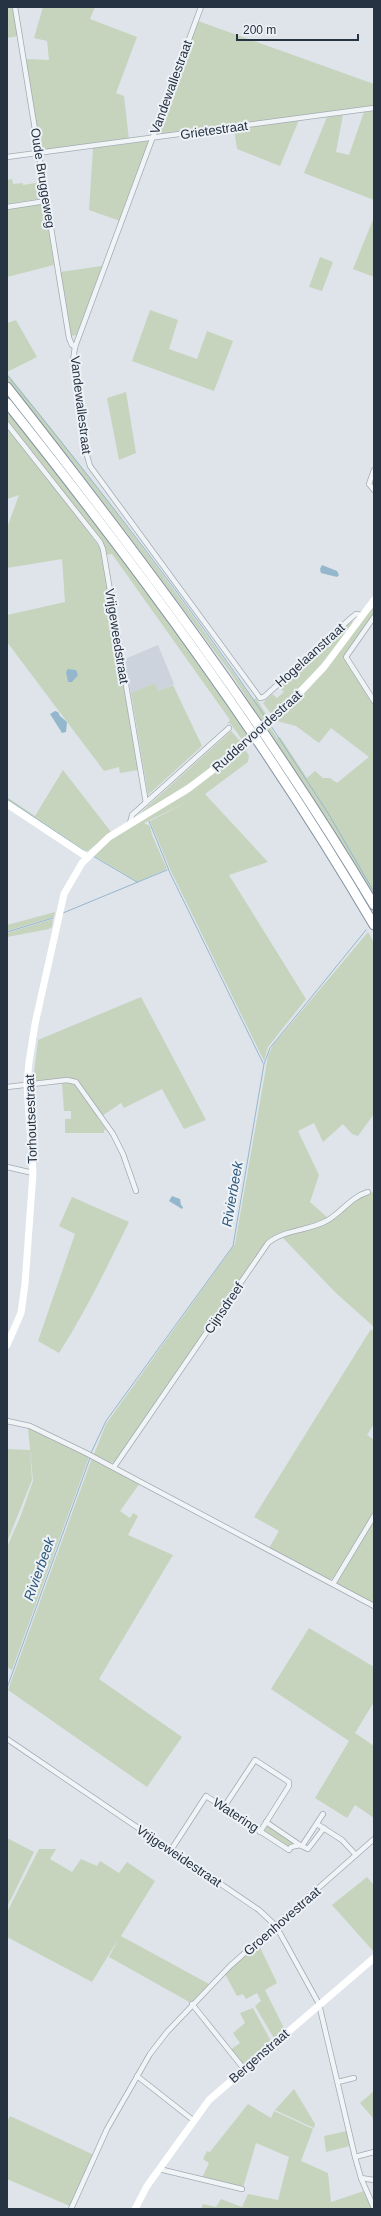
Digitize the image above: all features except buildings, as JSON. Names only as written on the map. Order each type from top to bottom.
[{"type":"highway","points":[[7,387],[92,495],[222,670],[298,782],[374,905]]},
{"type":"highway","points":[[7,403],[85,500],[187,637],[280,774],[374,925]]},
{"type":"street","name":"Oude Bruggeweg","points":[[15,7],[69,338],[72,346],[75,347]]},
{"type":"street","name":"Vandewallestraat","points":[[201,7],[75,347],[73,360],[86,452],[90,466],[260,698]]},
{"type":"street","name":"Grietestraat","points":[[7,157],[374,108]]},
{"type":"street","points":[[7,207],[46,202]]},
{"type":"street","name":"Vrijgeweedstraat","points":[[7,424],[58,488],[103,549],[146,803]]},
{"type":"street","points":[[374,470],[369,484],[374,490]]},
{"type":"street","name":"Ruddervoordestraat","points":[[130,823],[189,788],[239,750],[278,715],[324,667],[362,615],[373,603]]},
{"type":"street","name":"Hogelaanstraat","points":[[260,698],[264,697],[350,618],[356,614],[362,615]]},
{"type":"street","points":[[374,617],[346,656],[374,701]]},
{"type":"street","points":[[7,804],[89,855],[109,837],[130,823],[132,815],[229,728]]},
{"type":"street","name":"Torhoutsestraat","points":[[7,1345],[21,1313],[24,1298],[33,1173],[28,1084],[35,1024],[58,916],[68,884],[89,855]]},
{"type":"street","points":[[7,1087],[67,1080],[76,1082],[113,1134],[123,1154],[136,1191]]},
{"type":"street","points":[[7,1167],[33,1173]]},
{"type":"street","name":"Cijnsdreef","points":[[114,1467],[268,1243],[282,1235],[328,1220],[351,1199],[368,1192]]},
{"type":"street","points":[[7,1421],[30,1426],[114,1467],[374,1606]]},
{"type":"street","points":[[332,1584],[374,1516]]},
{"type":"street","name":"Vrijgeweidestraat","points":[[7,1739],[259,1910],[276,1926],[319,2004],[355,2157],[361,2178],[374,2208]]},
{"type":"street","points":[[224,1807],[255,1760],[290,1784],[260,1832]]},
{"type":"street","name":"Watering","points":[[171,1850],[206,1796],[289,1850],[291,1847],[301,1845]]},
{"type":"street","points":[[323,1814],[301,1845],[308,1849],[324,1828]]},
{"type":"street","name":"Watering","points":[[266,1822],[301,1845]]},
{"type":"street","points":[[317,1824],[342,1840],[356,1856]]},
{"type":"street","name":"Groenhovestraat","points":[[71,2209],[107,2129],[150,2054],[167,2032],[192,2004],[230,1966],[374,1839]]},
{"type":"street","name":"Bergenstraat","points":[[135,2209],[159,2169],[193,2120],[209,2100],[374,1958]]},
{"type":"street","points":[[192,2004],[244,2069]]},
{"type":"street","points":[[137,2076],[193,2120]]},
{"type":"street","points":[[338,2082],[354,2078]]},
{"type":"street","points":[[355,2157],[374,2152]]},
{"type":"street","points":[[159,2169],[242,2189]]},
{"type":"street","points":[[361,2178],[374,2180]]},
{"type":"shaded area","points":[[158,645],[174,684],[158,691],[155,683],[131,693],[125,659]]},
{"type":"green space","points":[[7,7],[13,7],[18,36],[7,38]]},
{"type":"green space","points":[[43,7],[95,7],[90,19],[137,37],[116,93],[124,96],[129,140],[44,151],[39,146],[25,59],[49,60],[47,41],[34,38]]},
{"type":"green space","points":[[198,21],[374,84],[374,107],[159,136],[157,133]]},
{"type":"green space","points":[[374,111],[374,200],[304,173],[327,117],[343,115],[336,152],[349,155],[364,112]]},
{"type":"green space","points":[[299,120],[280,166],[237,149],[234,129]]},
{"type":"green space","points":[[149,141],[120,221],[89,210],[93,148]]},
{"type":"green space","points":[[12,179],[13,184],[23,183],[23,185],[41,182],[43,194],[38,199],[7,204],[7,180]]},
{"type":"green space","points":[[41,204],[45,208],[54,265],[7,277],[7,208]]},
{"type":"green space","points":[[374,217],[374,277],[353,269]]},
{"type":"green space","points":[[320,257],[333,262],[322,291],[309,287]]},
{"type":"green space","points":[[102,266],[77,335],[71,336],[60,272]]},
{"type":"green space","points":[[150,310],[178,320],[169,349],[197,359],[207,331],[233,341],[214,391],[132,361]]},
{"type":"green space","points":[[16,320],[37,357],[7,372],[7,323]]},
{"type":"green space","points":[[7,373],[102,494],[163,575],[253,700],[256,698],[269,719],[263,723],[230,672],[138,548],[79,470],[7,381]]},
{"type":"green space","points":[[126,392],[136,453],[119,460],[107,398]]},
{"type":"green space","points":[[7,411],[101,530],[249,735],[243,741],[230,723],[227,724],[230,720],[112,554],[106,555],[105,547],[7,422]]},
{"type":"green space","points":[[7,426],[41,468],[101,549],[138,770],[120,773],[119,767],[104,771],[7,642],[7,615],[65,602],[62,559],[7,568],[7,528],[19,495],[7,499]]},
{"type":"green space","points":[[371,608],[373,609],[374,614],[344,657],[374,704],[374,897],[268,729],[270,727],[277,738],[280,737],[307,778],[315,771],[323,778],[330,778],[337,783],[369,757],[331,728],[319,743],[296,726],[277,721],[315,681],[338,653]]},
{"type":"green space","points":[[352,621],[353,623],[325,660],[305,683],[272,715],[263,703],[272,694],[277,698],[284,692],[279,687]]},
{"type":"green space","points":[[155,683],[158,691],[173,685],[202,746],[148,795],[131,693]]},
{"type":"green space","points":[[231,731],[241,742],[229,753],[192,782],[138,815]]},
{"type":"green space","points":[[245,749],[249,756],[248,762],[205,794],[268,862],[229,875],[306,999],[268,1047],[264,1061],[170,869],[150,821],[193,799],[144,823],[150,826],[152,835],[167,869],[138,882],[93,855],[115,836],[187,794]]},
{"type":"green space","points":[[63,770],[111,832],[88,851],[83,851],[7,801],[7,797],[35,816]]},
{"type":"green space","points":[[55,912],[54,917],[7,931],[7,925]]},
{"type":"green space","points":[[53,919],[52,927],[49,929],[7,937],[7,933]]},
{"type":"green space","points":[[368,932],[374,943],[374,1114],[358,1136],[352,1134],[343,1124],[323,1142],[314,1123],[298,1131],[319,1175],[310,1202],[328,1218],[275,1236],[115,1462],[109,1463],[94,1454],[106,1424],[235,1244],[268,1056],[273,1045]]},
{"type":"green space","points":[[141,997],[206,1120],[184,1129],[162,1089],[124,1108],[121,1103],[102,1116],[74,1079],[33,1081],[38,1040]]},
{"type":"green space","points":[[70,1081],[76,1084],[99,1116],[97,1117],[106,1130],[104,1130],[104,1133],[65,1133],[65,1119],[71,1119],[71,1111],[64,1111],[62,1082]]},
{"type":"green space","points":[[374,1192],[374,1327],[336,1293],[282,1237],[313,1228],[362,1195]]},
{"type":"green space","points":[[72,1197],[129,1222],[87,1305],[59,1353],[38,1341],[75,1234],[59,1226]]},
{"type":"green space","points":[[371,1329],[374,1332],[374,1424],[367,1435],[374,1440],[374,1513],[334,1578],[329,1580],[269,1548],[279,1531],[254,1517]]},
{"type":"green space","points":[[28,1428],[89,1457],[12,1670],[7,1667],[7,1547],[21,1515],[33,1481]]},
{"type":"green space","points":[[7,1449],[30,1450],[32,1480],[7,1542]]},
{"type":"green space","points":[[92,1458],[140,1483],[120,1511],[130,1518],[133,1513],[138,1516],[128,1535],[173,1555],[99,1679],[182,1737],[147,1787],[8,1690]]},
{"type":"green space","points":[[374,1517],[374,1605],[336,1583]]},
{"type":"green space","points":[[309,1628],[374,1667],[374,1702],[355,1733],[374,1746],[374,1818],[355,1805],[347,1818],[315,1798],[349,1741],[271,1689]]},
{"type":"green space","points":[[269,1824],[297,1844],[287,1847],[266,1833],[265,1830]]},
{"type":"green space","points":[[7,1838],[34,1852],[7,1907]]},
{"type":"green space","points":[[39,1849],[56,1849],[50,1859],[72,1872],[81,1859],[97,1866],[100,1861],[119,1873],[127,1862],[155,1881],[121,1936],[209,1984],[191,2003],[109,1957],[119,1938],[92,1982],[7,1937],[7,1912]]},
{"type":"green space","points":[[367,1877],[374,1885],[374,1952],[332,1905]]},
{"type":"green space","points":[[258,1943],[277,1983],[265,1990],[285,2030],[275,2040],[255,2006],[261,2001],[257,1993],[246,1999],[243,1994],[237,1996],[225,1974]]},
{"type":"green space","points":[[253,2008],[272,2043],[244,2067],[230,2050],[240,2043],[233,2033],[245,2023],[240,2013]]},
{"type":"green space","points":[[294,2089],[315,2124],[314,2128],[275,2110]]},
{"type":"green space","points":[[374,2091],[374,2118],[373,2118],[360,2103]]},
{"type":"green space","points":[[248,2104],[271,2118],[274,2111],[313,2129],[301,2161],[328,2173],[331,2202],[364,2191],[372,2209],[201,2209],[203,2204],[216,2207],[221,2199],[242,2207],[248,2194],[278,2200],[289,2157],[256,2143],[243,2188],[202,2178],[209,2163],[203,2159],[207,2151],[210,2152]]},
{"type":"green space","points":[[10,2116],[94,2155],[72,2207],[7,2179],[7,2122]]},
{"type":"green space","points":[[347,2131],[350,2146],[326,2152],[324,2136]]},
{"type":"water","points":[[322,565],[337,571],[339,575],[337,577],[321,573],[320,569]]},
{"type":"water","points":[[68,669],[76,670],[78,675],[72,682],[68,682],[66,672]]},
{"type":"water","points":[[55,711],[58,712],[67,722],[66,732],[62,733],[50,714]]},
{"type":"water","points":[[172,1196],[180,1199],[183,1207],[182,1209],[169,1201]]},
{"type":"waterway","points":[[7,375],[142,545],[206,632],[268,721]]},
{"type":"waterway","points":[[271,726],[328,813],[374,892]]},
{"type":"waterway","points":[[7,799],[83,850]]},
{"type":"waterway","points":[[149,821],[170,873],[263,1063]]},
{"type":"waterway","points":[[93,856],[137,882]]},
{"type":"waterway","points":[[63,913],[167,870]]},
{"type":"waterway","points":[[7,932],[53,918]]},
{"type":"waterway","name":"Rivierbeek","points":[[91,1453],[106,1421],[233,1246],[264,1064],[270,1048],[366,930]]},
{"type":"waterway","name":"Rivierbeek","points":[[7,1688],[90,1458]]}]
